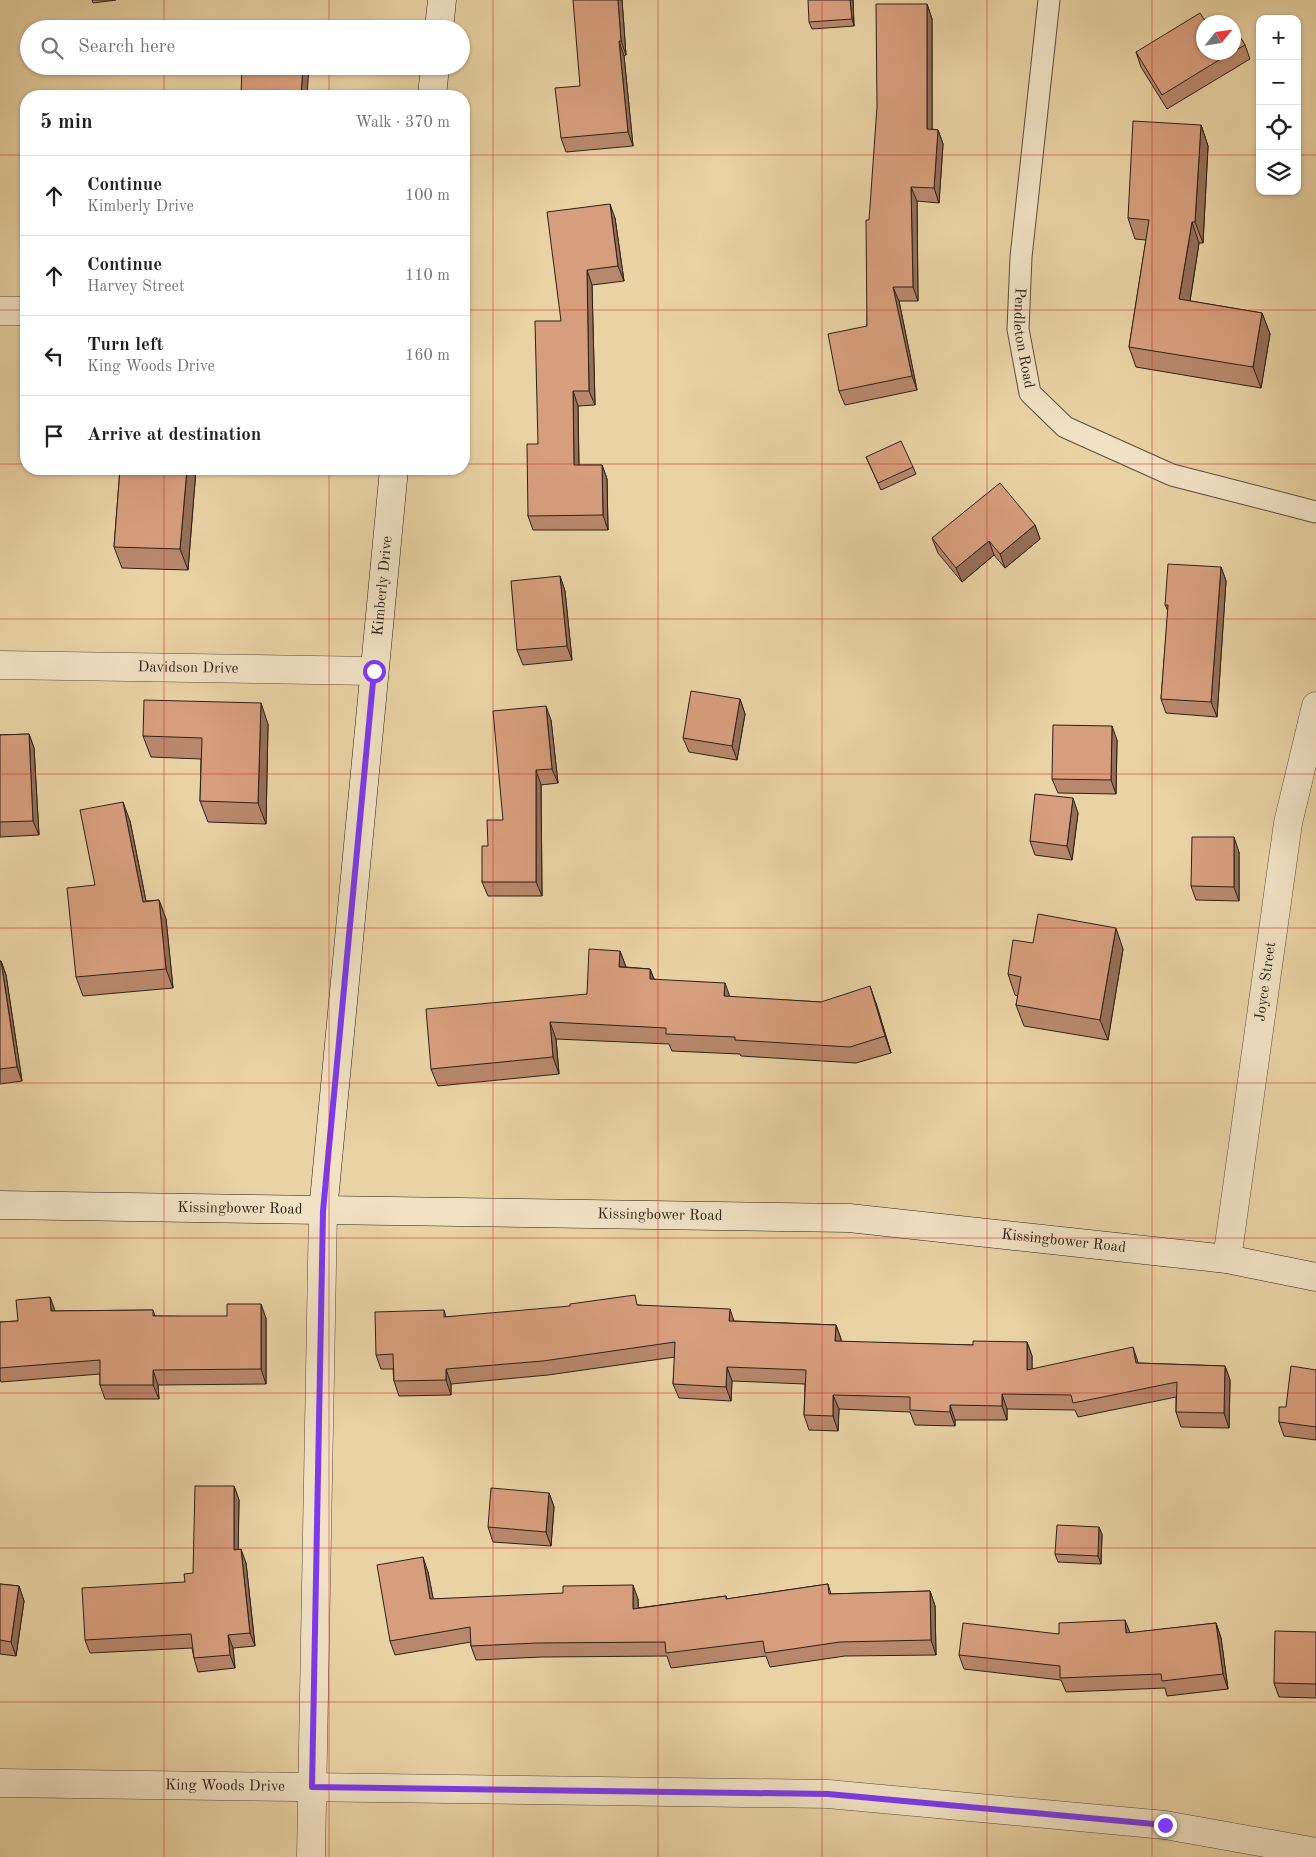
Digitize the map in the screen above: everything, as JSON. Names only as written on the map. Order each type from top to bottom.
[{"type":"street","points":[[440,20],[442,0]]},
{"type":"street","points":[[433,90],[434,75]]},
{"type":"street","points":[[0,311],[20,311]]},
{"type":"street","name":"Kimberly Drive","points":[[311,1857],[323,1211],[393,475]]},
{"type":"street","name":"Davidson Drive","points":[[0,665],[374,671]]},
{"type":"street","name":"Joyce Street","points":[[1227,1259],[1288,823],[1316,706]]},
{"type":"street","name":"Kissingbower Road","points":[[0,1205],[849,1218],[1227,1259],[1316,1277]]},
{"type":"street","name":"King Woods Drive","points":[[0,1783],[828,1794],[1165,1825],[1316,1852]]},
{"type":"lane","name":"Pendleton Road","points":[[1049,0],[1022,257],[1018,329],[1030,393],[1065,427],[1172,475],[1316,512]]},
{"type":"building","points":[[573,0],[618,0],[621,41],[619,41],[628,132],[561,138],[555,88],[580,86]]},
{"type":"building","points":[[808,0],[850,0],[852,19],[809,22]]},
{"type":"building","points":[[876,4],[927,4],[927,129],[938,130],[934,188],[911,187],[913,287],[893,287],[912,376],[839,391],[828,334],[867,326],[866,220],[869,220],[877,107]]},
{"type":"building","points":[[1196,15],[1196,60],[1219,60],[1162,95],[1136,52]]},
{"type":"building","points":[[1241,38],[1245,45],[1241,47]]},
{"type":"building","points":[[242,75],[302,75],[301,90],[241,90]]},
{"type":"building","points":[[1133,121],[1201,125],[1195,222],[1192,222],[1179,299],[1262,313],[1253,367],[1129,347],[1149,220],[1128,218]]},
{"type":"building","points":[[610,204],[618,266],[587,270],[589,391],[573,391],[574,465],[602,465],[603,515],[528,516],[527,444],[538,444],[535,321],[561,321],[547,212]]},
{"type":"building","points":[[901,441],[913,467],[878,483],[866,457]]},
{"type":"building","points":[[120,475],[186,475],[180,549],[114,547]]},
{"type":"building","points":[[1000,483],[1035,525],[1000,554],[989,541],[956,568],[932,538]]},
{"type":"building","points":[[1168,564],[1221,567],[1211,702],[1161,699],[1168,605],[1165,605]]},
{"type":"building","points":[[560,576],[567,646],[517,650],[511,581]]},
{"type":"building","points":[[691,691],[740,699],[732,746],[683,738]]},
{"type":"building","points":[[144,700],[261,703],[258,803],[200,801],[202,738],[143,736]]},
{"type":"building","points":[[546,706],[552,769],[536,770],[536,882],[482,882],[482,846],[488,846],[487,820],[503,820],[493,711]]},
{"type":"building","points":[[1053,725],[1112,726],[1111,780],[1052,779]]},
{"type":"building","points":[[29,734],[33,821],[0,822],[0,735]]},
{"type":"building","points":[[1035,794],[1073,798],[1067,846],[1030,841]]},
{"type":"building","points":[[123,802],[143,902],[159,900],[166,969],[76,977],[67,888],[95,885],[80,810]]},
{"type":"building","points":[[1192,837],[1234,837],[1234,887],[1191,886]]},
{"type":"building","points":[[1038,914],[1116,928],[1100,1020],[1016,1005],[1021,977],[1008,974],[1013,940],[1033,943]]},
{"type":"building","points":[[589,949],[620,951],[619,967],[650,969],[650,979],[725,983],[724,996],[821,1002],[870,986],[885,1036],[850,1047],[735,1040],[735,1037],[666,1034],[666,1028],[550,1022],[553,1057],[431,1069],[426,1009],[587,994]]},
{"type":"building","points":[[0,961],[17,1067],[0,1069]]},
{"type":"building","points":[[635,1295],[637,1305],[730,1309],[729,1321],[836,1325],[835,1341],[973,1345],[973,1341],[1027,1342],[1027,1370],[1133,1347],[1136,1363],[1225,1366],[1224,1413],[1176,1412],[1177,1382],[1073,1403],[1071,1395],[1002,1394],[1002,1406],[950,1405],[950,1412],[910,1410],[910,1397],[833,1395],[833,1416],[804,1415],[806,1370],[727,1367],[726,1387],[673,1384],[675,1342],[543,1361],[446,1369],[446,1380],[394,1381],[393,1354],[376,1355],[375,1312],[444,1310],[444,1317],[570,1306],[570,1304]]},
{"type":"building","points":[[50,1297],[51,1311],[153,1310],[153,1316],[227,1316],[227,1304],[261,1304],[261,1369],[153,1370],[153,1385],[100,1385],[100,1360],[0,1368],[0,1322],[18,1321],[16,1300]]},
{"type":"building","points":[[1291,1366],[1316,1370],[1316,1427],[1279,1422],[1279,1407],[1286,1407]]},
{"type":"building","points":[[195,1486],[234,1486],[234,1550],[241,1549],[250,1633],[228,1635],[230,1655],[194,1658],[191,1634],[85,1640],[82,1588],[185,1582],[184,1574],[193,1573]]},
{"type":"building","points":[[491,1488],[549,1493],[546,1532],[488,1527]]},
{"type":"building","points":[[1057,1525],[1099,1527],[1098,1556],[1055,1554]]},
{"type":"building","points":[[423,1557],[430,1599],[563,1593],[563,1586],[633,1585],[633,1609],[726,1596],[726,1599],[828,1584],[829,1594],[930,1591],[931,1640],[840,1642],[765,1653],[763,1641],[666,1653],[665,1642],[537,1643],[471,1646],[470,1627],[390,1641],[377,1565]]},
{"type":"building","points":[[0,1584],[19,1586],[11,1642],[0,1640]]},
{"type":"building","points":[[1125,1620],[1126,1633],[1216,1623],[1223,1674],[1162,1681],[1161,1674],[1060,1678],[1060,1666],[959,1655],[963,1623],[1059,1634],[1059,1623]]},
{"type":"building","points":[[1275,1631],[1316,1632],[1316,1684],[1274,1683]]},
{"type":"route","points":[[374,671],[323,1211],[312,1787],[828,1794],[1165,1825]]}]
